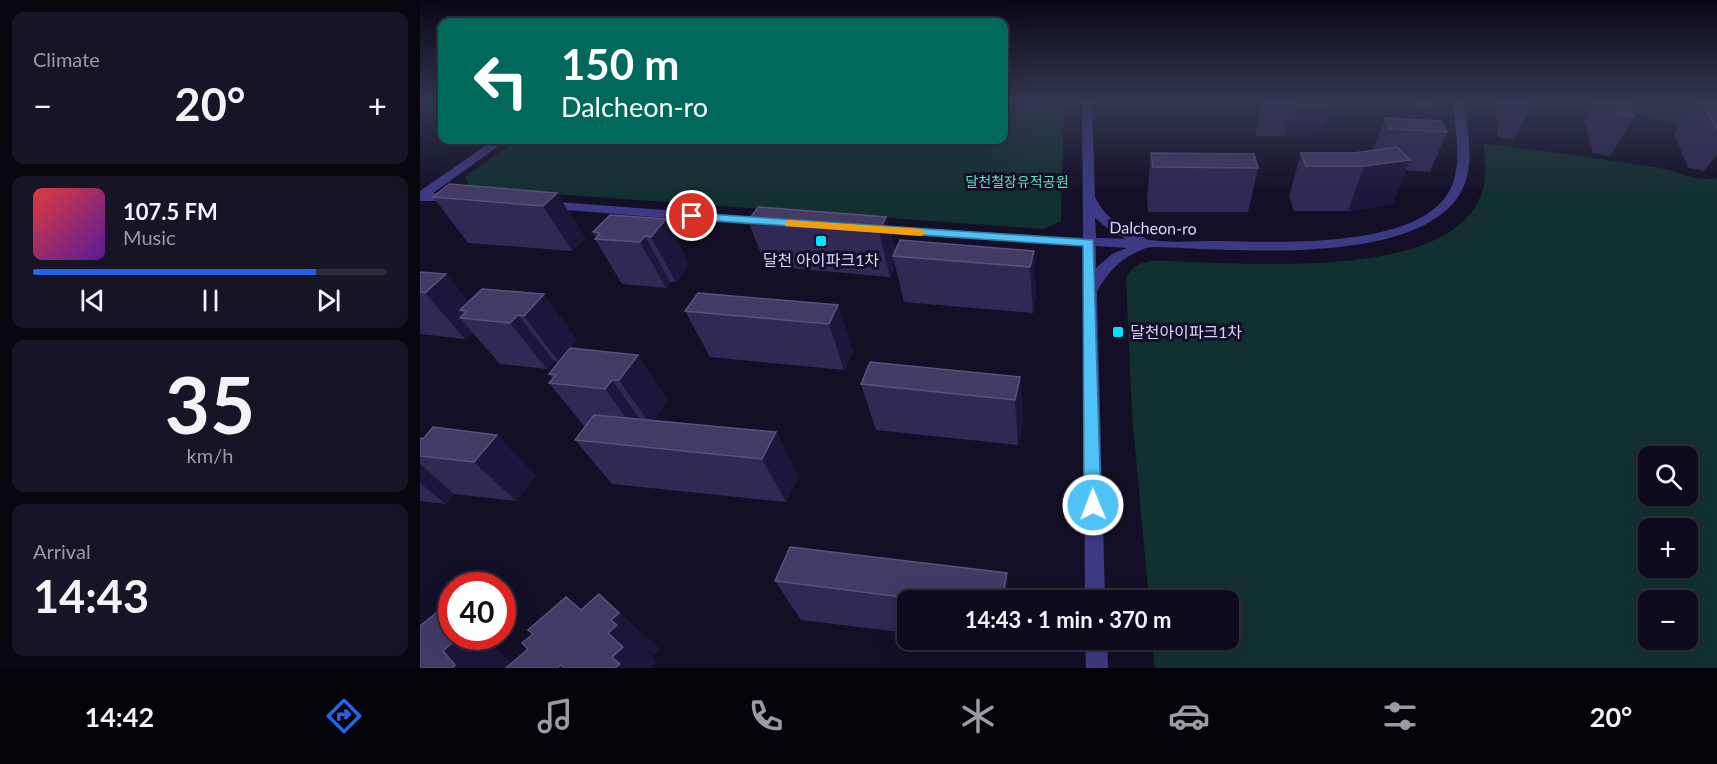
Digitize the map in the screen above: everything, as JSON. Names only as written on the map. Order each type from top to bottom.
[{"type":"street","points":[[1087,133],[1095,590]]},
{"type":"street","name":"Dalcheon-ro","points":[[852,228],[1089,243],[1251,246],[1369,238],[1420,224],[1442,208],[1457,190],[1462,178],[1460,133]]},
{"type":"street","points":[[420,196],[495,144]]},
{"type":"street","points":[[420,196],[468,200]]},
{"type":"street","points":[[1088,196],[1095,210],[1113,228],[1132,238],[1157,244]]},
{"type":"street","points":[[538,205],[783,223]]},
{"type":"street","points":[[1090,294],[1100,271],[1112,260],[1131,250],[1157,244]]},
{"type":"street","points":[[1096,650],[1097,668]]},
{"type":"green space","name":"달천철장유적공원","points":[[1008,133],[1063,133],[1061,221],[1044,229],[470,188],[465,177],[511,144],[1008,144]]},
{"type":"green space","points":[[1701,133],[1717,133],[1717,158],[1710,139]]},
{"type":"green space","points":[[1484,144],[1659,168],[1694,178],[1717,178],[1717,668],[1155,668],[1153,650],[1239,650],[1239,590],[1148,590],[1132,415],[1126,278],[1128,274],[1136,266],[1151,261],[1283,264],[1336,262],[1386,255],[1431,242],[1464,220],[1483,189]]},
{"type":"building","points":[[1397,147],[1410,160],[1364,166],[1306,166],[1301,153],[1354,153]]},
{"type":"building","points":[[1151,153],[1254,154],[1258,168],[1153,167]]},
{"type":"building","points":[[449,184],[557,193],[543,206],[433,197]]},
{"type":"building","points":[[758,207],[886,217],[879,231],[748,221]]},
{"type":"building","points":[[610,215],[666,219],[651,237],[645,236],[640,242],[595,239],[600,233],[593,232]]},
{"type":"building","points":[[900,240],[1034,251],[1030,267],[893,256]]},
{"type":"building","points":[[420,272],[446,274],[425,293],[420,292]]},
{"type":"building","points":[[482,289],[544,294],[524,316],[518,315],[510,323],[460,318],[467,311],[460,310]]},
{"type":"building","points":[[698,293],[838,305],[829,324],[685,311]]},
{"type":"building","points":[[570,348],[638,355],[619,380],[612,380],[605,389],[549,383],[556,375],[549,374]]},
{"type":"building","points":[[870,362],[1020,377],[1015,400],[861,384]]},
{"type":"building","points":[[594,415],[776,432],[762,459],[575,440]]},
{"type":"building","points":[[433,427],[497,435],[474,462],[420,456],[420,438],[423,439]]},
{"type":"building","points":[[790,547],[1007,573],[1004,590],[897,590],[897,596],[775,581]]},
{"type":"building","points":[[599,594],[619,613],[611,620],[617,625],[608,633],[623,647],[612,657],[620,664],[615,668],[564,668],[561,665],[557,668],[506,668],[528,649],[522,643],[533,634],[528,630],[566,597],[581,610]]},
{"type":"building","points":[[438,612],[438,650],[444,650],[455,665],[452,668],[420,668],[420,626]]},
{"type":"slow traffic","points":[[789,223],[921,232]]},
{"type":"place","name":"달천 아이파크1차","points":[[821,241]]},
{"type":"place","name":"달천아이파크1차","points":[[1118,332]]},
{"type":"route","points":[[692,216],[1089,243],[1093,505]]}]
